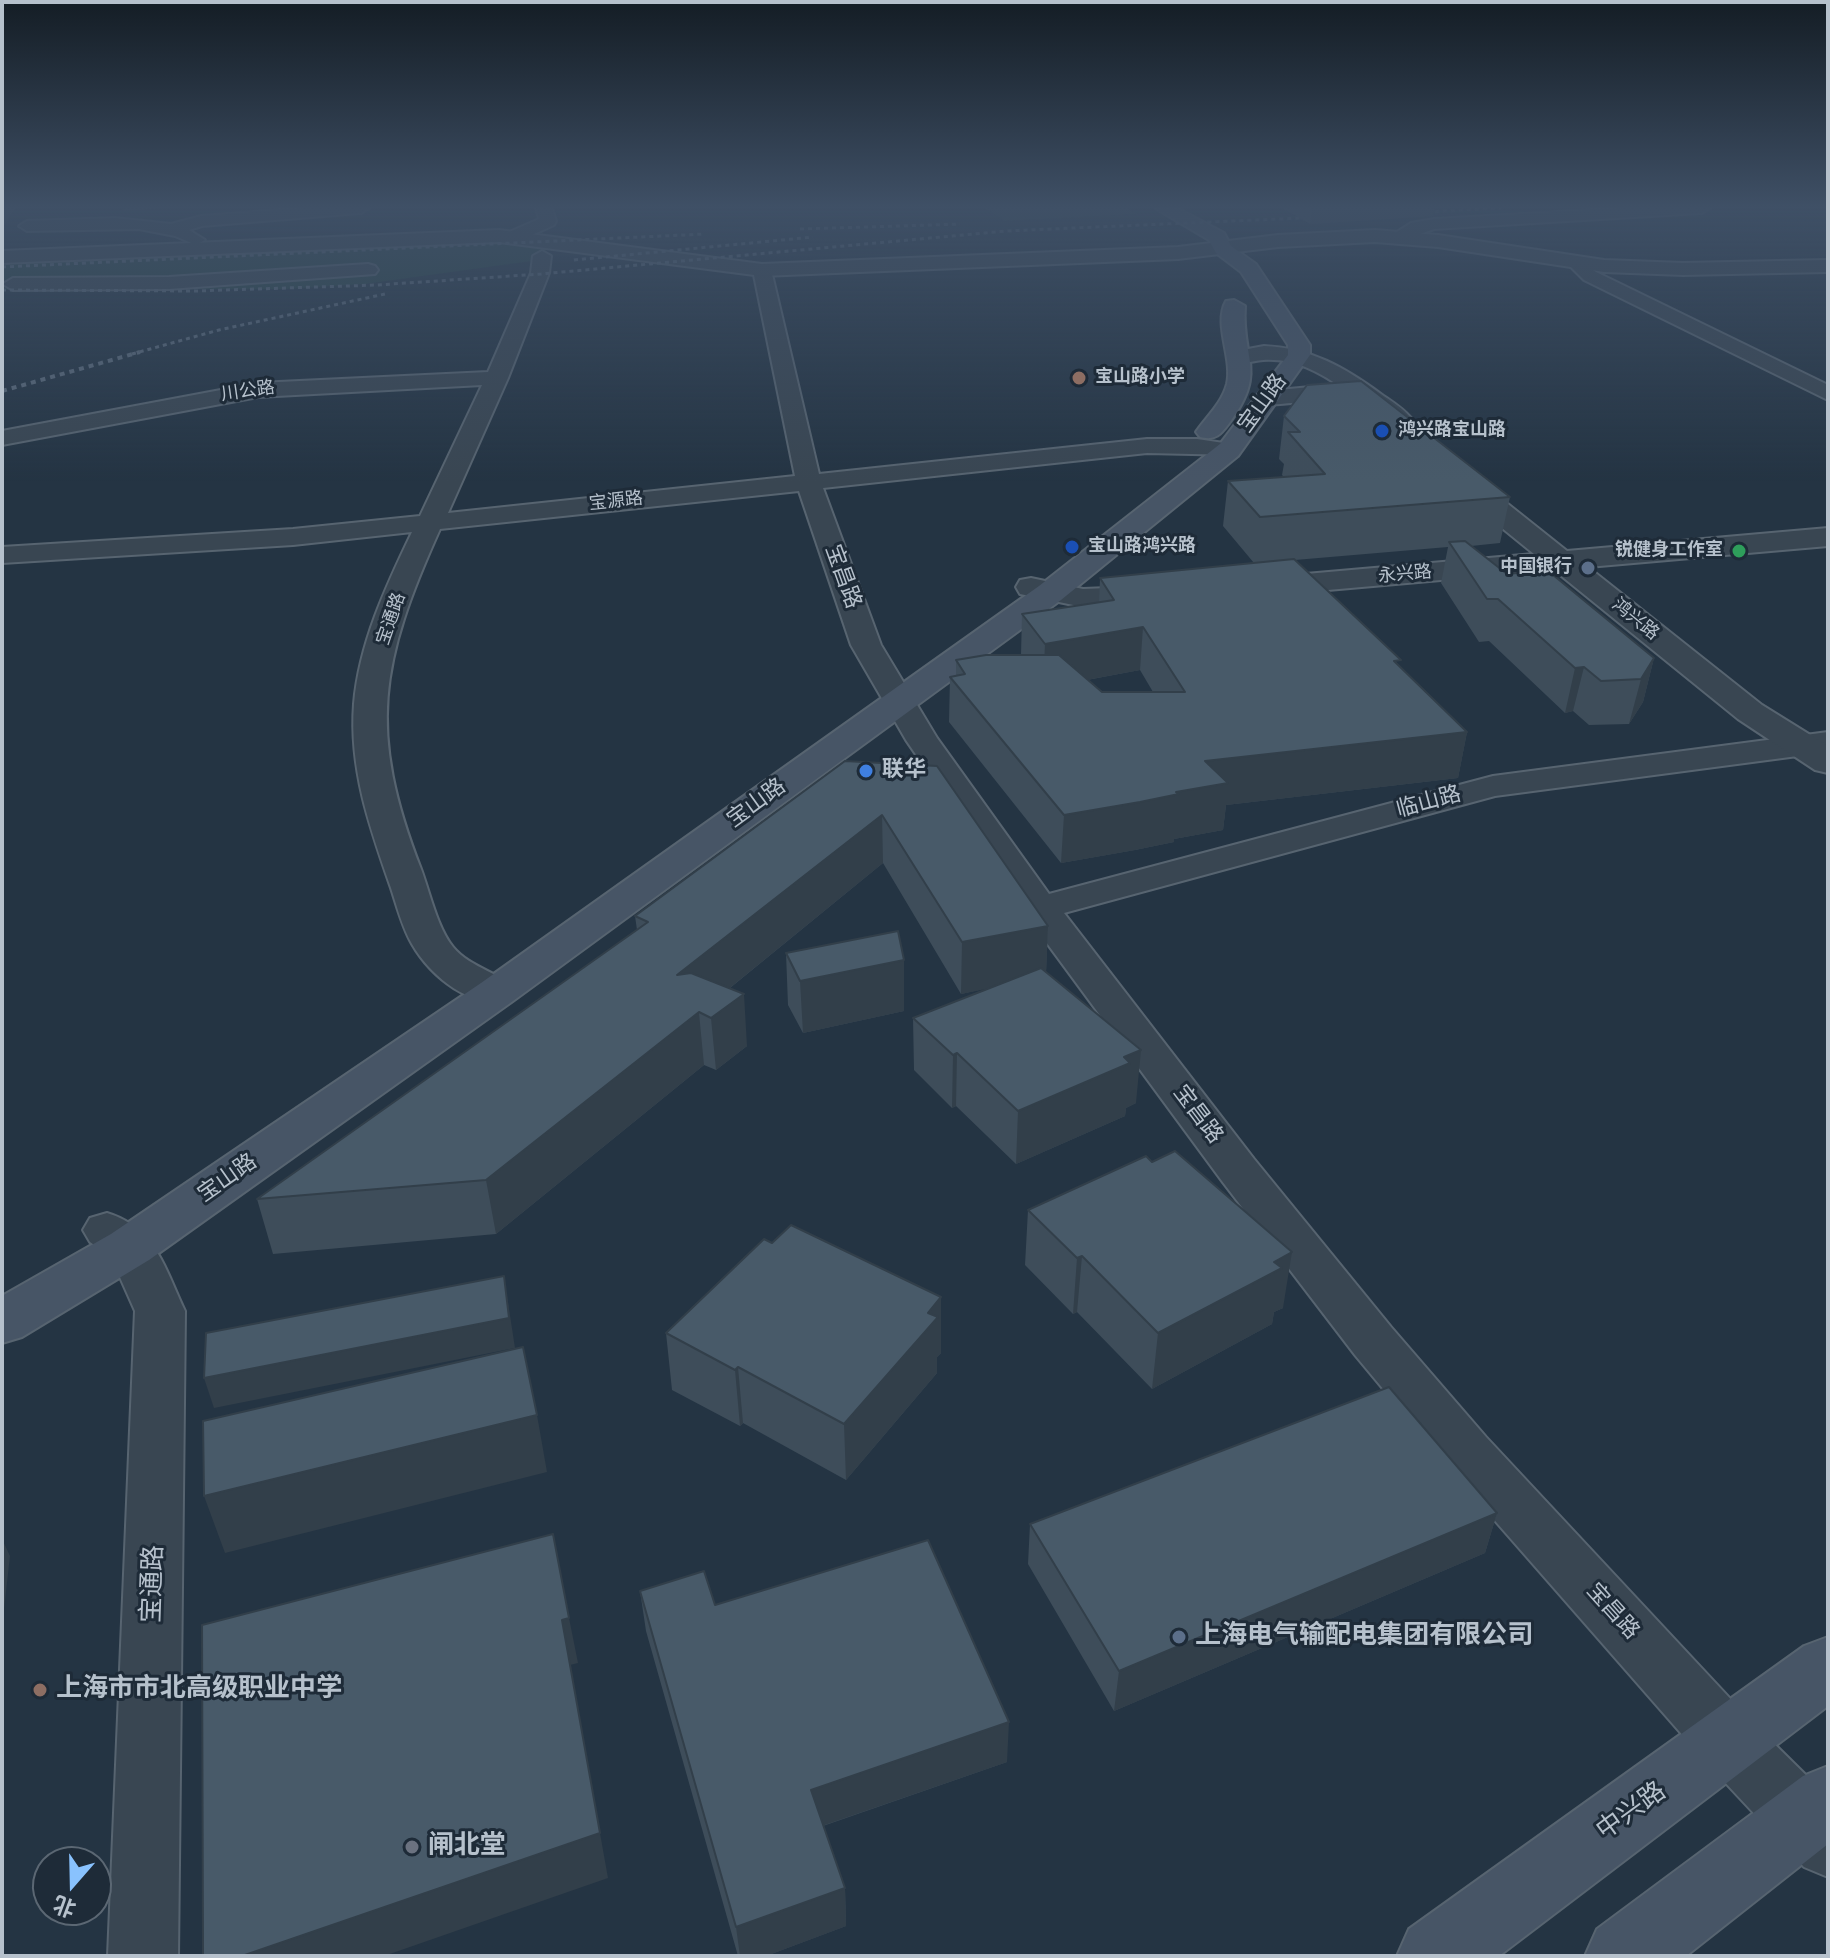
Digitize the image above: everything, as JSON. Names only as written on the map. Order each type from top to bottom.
[{"type":"main road","name":"宝山路","points":[[1040,590],[1196,464],[1197,446],[1235,398],[1242,376],[1228,299]]},
{"type":"main road","name":"宝山路","points":[[1231,299],[1275,343],[1299,355]]},
{"type":"main road","name":"宝山路","points":[[2,1322],[1040,590],[1229,450],[1299,355],[1299,345],[1269,299]]},
{"type":"main road","name":"宝山路","points":[[2,1297],[118,1238]]},
{"type":"main road","name":"中兴路","points":[[1436,1956],[1828,1667]]},
{"type":"main road","points":[[1624,1956],[1819,1821]]},
{"type":"street","name":"宝通路","points":[[482,986],[436,956],[376,787],[369,736],[372,694],[380,652],[396,603],[529,299]]},
{"type":"street","name":"宝昌路","points":[[768,299],[808,481],[866,645],[892,692],[1040,908],[1238,1170],[1373,1341],[1467,1452],[1729,1742],[1819,1821]]},
{"type":"street","points":[[1638,299],[1828,393]]},
{"type":"street","points":[[1240,357],[1275,352],[1299,355]]},
{"type":"street","name":"鸿兴路","points":[[1299,355],[1336,372],[1415,430],[1426,449],[1750,712],[1819,750]]},
{"type":"street","name":"川公路","points":[[2,438],[258,390],[497,378]]},
{"type":"street","points":[[1268,398],[1321,393],[1377,403]]},
{"type":"street","name":"宝源路","points":[[2,555],[252,541],[1147,446],[1197,446],[1229,450]]},
{"type":"street","name":"永兴路","points":[[1237,588],[1828,537]]},
{"type":"street","points":[[1040,590],[1113,599],[1191,592]]},
{"type":"street","name":"临山路","points":[[1040,908],[1493,786],[1819,750]]},
{"type":"street","name":"宝通路","points":[[118,1238],[160,1311],[143,1956]]},
{"type":"building","points":[[1361,381],[1510,497],[1260,517],[1228,481],[1325,474],[1288,432],[1300,432],[1284,416],[1307,385]]},
{"type":"building","points":[[1465,541],[1507,574],[1547,570],[1654,658],[1641,679],[1601,681],[1584,667],[1575,668],[1498,599],[1487,599],[1449,542]]},
{"type":"building","points":[[1294,559],[1401,660],[1394,661],[1467,732],[1205,761],[1228,783],[1064,815],[950,677],[965,674],[956,660],[986,655],[1059,655],[1102,692],[1185,692],[1143,627],[1045,644],[1022,614],[1114,600],[1100,578]]},
{"type":"building","points":[[845,761],[937,766],[1048,926],[962,942],[882,815],[677,975],[691,973],[744,994],[711,1018],[699,1012],[486,1180],[257,1199],[648,922],[635,916]]},
{"type":"building","points":[[898,931],[904,960],[800,981],[786,953]]},
{"type":"building","points":[[1041,968],[1141,1050],[1124,1057],[1130,1063],[1018,1111],[957,1053],[953,1055],[913,1018]]},
{"type":"building","points":[[1175,1151],[1292,1252],[1274,1262],[1282,1268],[1158,1333],[1082,1256],[1077,1258],[1028,1210],[1146,1156],[1152,1162]]},
{"type":"building","points":[[791,1225],[941,1297],[928,1313],[938,1317],[844,1424],[738,1367],[735,1370],[666,1333],[764,1239],[772,1243]]},
{"type":"building","points":[[504,1276],[509,1318],[204,1378],[206,1333]]},
{"type":"building","points":[[523,1347],[537,1415],[204,1496],[203,1421]]},
{"type":"building","name":"上海电气输配电集团有限公司","points":[[1389,1387],[1497,1513],[1119,1671],[1030,1524]]},
{"type":"building","points":[[553,1534],[569,1618],[562,1620],[600,1833],[242,1956],[203,1956],[202,1625]]},
{"type":"building","points":[[928,1540],[1009,1722],[811,1790],[845,1888],[736,1927],[640,1591],[704,1571],[715,1605]]},
{"type":"railway","points":[[132,354],[219,330],[360,299]]},
{"type":"railway","points":[[2,391],[140,352]]},
{"type":"place","name":"宝山路小学","points":[[1079,378]]},
{"type":"place","name":"鸿兴路宝山路","points":[[1382,431]]},
{"type":"place","name":"宝山路鸿兴路","points":[[1072,547]]},
{"type":"place","name":"锐健身工作室","points":[[1739,551]]},
{"type":"place","name":"中国银行","points":[[1588,568]]},
{"type":"place","name":"联华","points":[[866,771]]},
{"type":"place","name":"上海电气输配电集团有限公司","points":[[1179,1637]]},
{"type":"place","name":"上海市市北高级职业中学","points":[[40,1690]]},
{"type":"place","name":"闸北堂","points":[[412,1847]]}]
